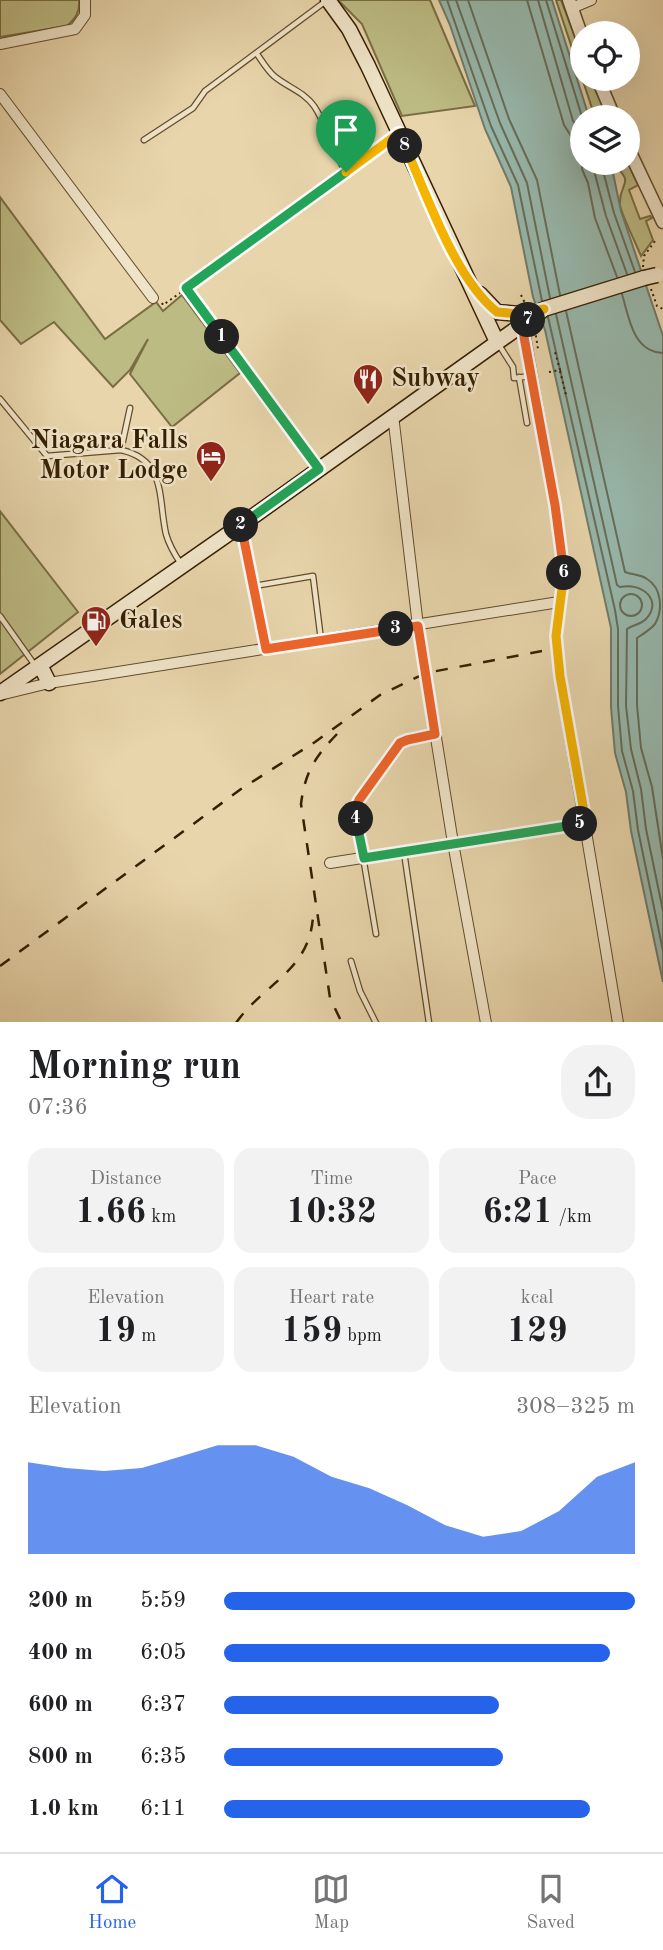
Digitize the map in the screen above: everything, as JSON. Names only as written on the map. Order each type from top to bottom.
[{"type":"main road","points":[[328,0],[349,29],[497,342]]},
{"type":"main road","points":[[460,266],[497,312],[521,319]]},
{"type":"main road","points":[[0,694],[497,342],[521,319],[544,309],[661,274]]},
{"type":"main road","points":[[38,666],[49,683]]},
{"type":"street","points":[[1,44],[75,29],[85,15],[85,0]]},
{"type":"street","points":[[576,21],[570,4],[591,0]]},
{"type":"street","points":[[0,94],[153,298]]},
{"type":"street","points":[[319,469],[186,288],[399,133]]},
{"type":"street","points":[[640,173],[663,222]]},
{"type":"street","points":[[521,319],[533,376],[540,390],[564,574],[556,636],[560,676],[618,1022]]},
{"type":"street","points":[[393,415],[418,626],[485,1022]]},
{"type":"street","points":[[241,525],[266,649]]},
{"type":"street","points":[[0,694],[49,683],[559,602]]},
{"type":"street","points":[[330,863],[586,823]]},
{"type":"lane","points":[[144,139],[178,120],[193,108],[205,92],[328,0]]},
{"type":"lane","points":[[257,54],[275,76],[313,104],[335,156],[346,172]]},
{"type":"lane","points":[[497,342],[513,367],[514,378],[533,376]]},
{"type":"lane","points":[[519,377],[527,423]]},
{"type":"lane","points":[[0,399],[47,456],[121,450],[142,459],[156,478],[167,537],[182,566]]},
{"type":"lane","points":[[121,450],[130,408]]},
{"type":"lane","points":[[253,587],[313,576],[321,641]]},
{"type":"lane","points":[[0,615],[38,666]]},
{"type":"lane","points":[[376,934],[355,813],[359,800],[400,743],[435,734]]},
{"type":"lane","points":[[404,851],[429,1022]]},
{"type":"lane","points":[[351,961],[360,991],[376,1022]]},
{"type":"path","points":[[153,298],[157,296],[163,305],[186,288]]},
{"type":"path","points":[[555,352],[566,395]]},
{"type":"path","points":[[549,372],[560,370]]},
{"type":"shaded area","points":[[0,0],[79,0],[79,8],[77,15],[67,26],[0,37]]},
{"type":"shaded area","points":[[338,0],[430,0],[475,106],[402,116],[362,24]]},
{"type":"shaded area","points":[[556,0],[561,0],[570,24],[570,42]]},
{"type":"shaded area","points":[[586,91],[596,91],[602,105],[591,105]]},
{"type":"shaded area","points":[[624,175],[633,175],[638,185],[629,190],[640,219],[650,216],[652,218],[646,221],[653,240],[641,256],[620,205]]},
{"type":"shaded area","points":[[0,197],[105,339],[156,302],[163,311],[182,295],[240,373],[172,427],[130,374],[148,339],[130,370],[113,387],[54,322],[21,344],[0,320]]},
{"type":"shaded area","points":[[0,511],[78,612],[0,674]]},
{"type":"water","points":[[439,0],[552,0],[570,57],[570,91],[581,91],[585,105],[570,105],[570,175],[613,175],[621,211],[663,336],[663,982],[631,831],[626,792],[615,753],[611,707],[611,628],[545,330],[533,297],[511,187],[485,129]]},
{"type":"railway","points":[[0,966],[241,789],[315,742],[380,695],[426,673],[542,651]]},
{"type":"railway","points":[[337,734],[312,766],[301,804],[330,998],[342,1022]]},
{"type":"railway","points":[[237,1022],[294,964],[310,935],[313,916]]},
{"type":"place","name":"Subway","points":[[368,406]]},
{"type":"place","name":"Niagara Falls Motor Lodge","points":[[211,483]]},
{"type":"place","name":"Gales","points":[[96,648]]},
{"type":"route","points":[[399,133],[460,266],[489,305],[497,312],[506,314],[544,309],[523,324],[524,337],[555,505],[564,574],[556,636],[560,676],[586,823],[364,858],[355,813],[359,800],[400,743],[435,734],[418,626],[266,649],[241,525],[319,469],[186,288],[346,172],[399,133]]}]
